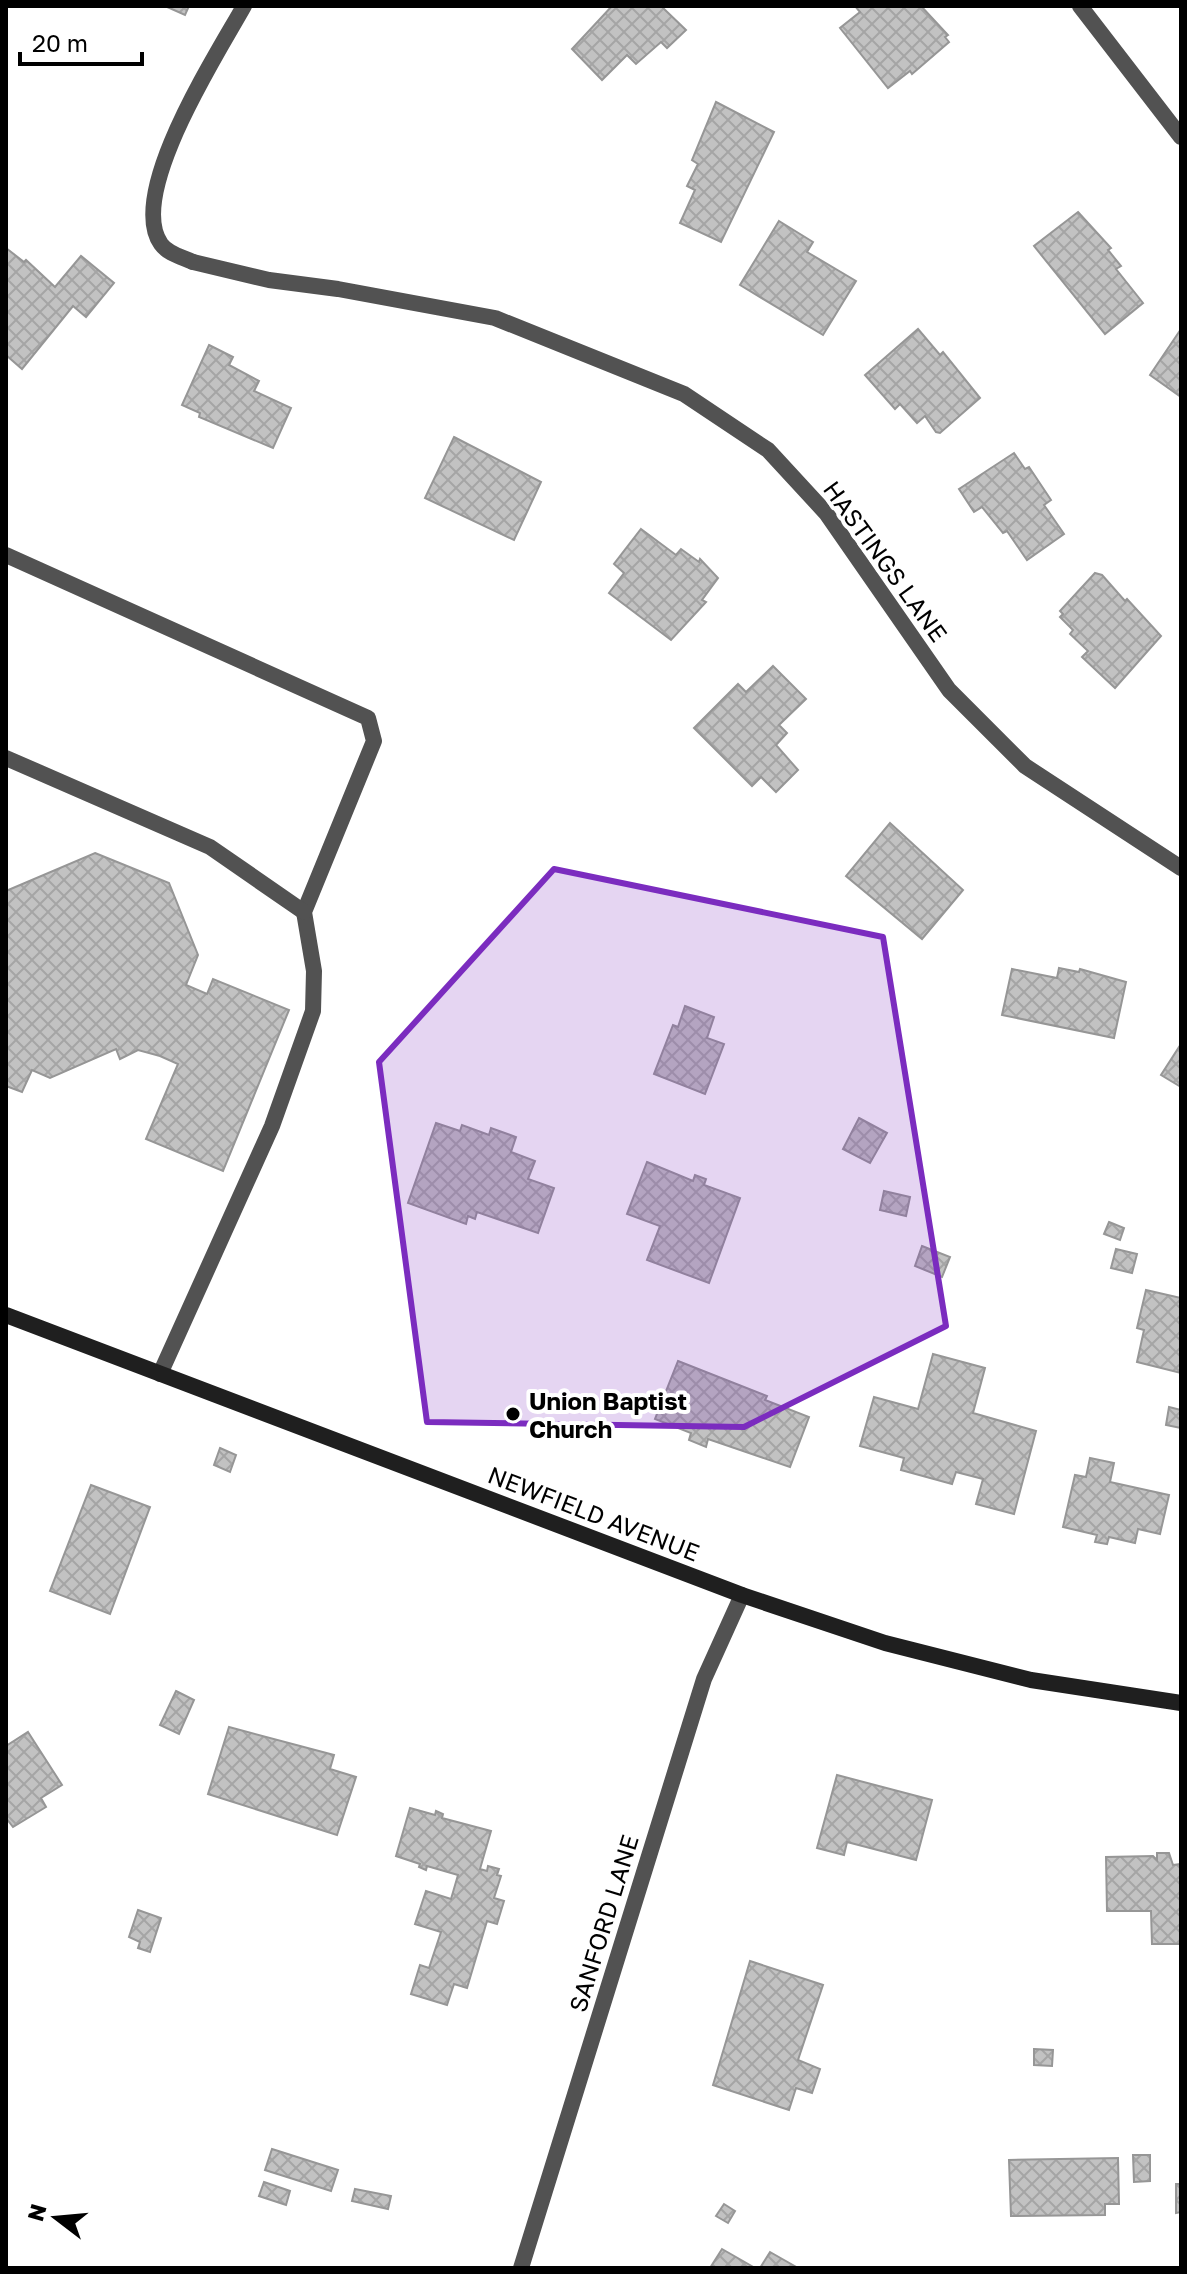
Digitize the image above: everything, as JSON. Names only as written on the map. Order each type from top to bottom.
[{"type":"main road","name":"NEWFIELD AVENUE","points":[[6,1315],[742,1595],[885,1643],[1031,1680],[1181,1703]]},
{"type":"street","name":"HASTINGS LANE","points":[[244,6],[164,154],[156,187],[154,217],[158,241],[165,249],[193,262],[269,280],[495,318],[684,394],[768,450],[826,513],[949,690],[1025,766],[1181,868]]},
{"type":"street","points":[[1080,6],[1181,137]]},
{"type":"street","points":[[6,555],[368,718],[374,741],[304,912],[314,971],[313,1011],[272,1126],[160,1374]]},
{"type":"street","points":[[6,758],[210,847],[304,912]]},
{"type":"street","name":"SANFORD LANE","points":[[521,2268],[704,1679],[742,1595]]},
{"type":"highlighted area","points":[[554,869],[883,937],[946,1326],[744,1427],[427,1422],[379,1062]]},
{"type":"building","points":[[165,6],[189,6],[185,15]]},
{"type":"building","points":[[612,6],[661,6],[686,30],[667,48],[661,42],[636,64],[627,55],[602,80],[572,49]]},
{"type":"building","points":[[855,6],[921,6],[948,35],[945,37],[949,42],[912,74],[910,71],[888,88],[840,28],[860,12]]},
{"type":"building","points":[[716,102],[774,132],[721,242],[680,223],[695,190],[687,186],[698,164],[692,160]]},
{"type":"building","points":[[1078,212],[1111,248],[1108,250],[1121,266],[1116,269],[1143,303],[1105,334],[1034,246]]},
{"type":"building","points":[[779,221],[813,242],[807,252],[856,281],[823,335],[740,285]]},
{"type":"building","points":[[6,248],[24,262],[26,260],[55,287],[81,256],[114,283],[86,317],[73,306],[22,369],[6,355]]},
{"type":"building","points":[[918,329],[940,355],[943,352],[980,398],[940,433],[925,416],[917,423],[900,404],[895,409],[865,375]]},
{"type":"building","points":[[1181,329],[1181,397],[1150,375]]},
{"type":"building","points":[[209,345],[233,357],[229,365],[259,381],[254,391],[291,408],[273,448],[199,417],[200,413],[182,405]]},
{"type":"building","points":[[454,437],[541,482],[514,540],[425,498]]},
{"type":"building","points":[[1014,453],[1025,469],[1029,467],[1051,500],[1044,505],[1064,534],[1027,560],[1007,531],[1003,533],[982,507],[974,512],[959,489]]},
{"type":"building","points":[[641,529],[676,555],[681,549],[699,562],[700,559],[718,578],[702,600],[706,602],[671,640],[609,593],[624,573],[614,564]]},
{"type":"building","points":[[1095,573],[1102,575],[1161,636],[1115,688],[1082,657],[1088,651],[1070,634],[1073,630],[1060,617],[1063,614],[1060,611]]},
{"type":"building","points":[[773,666],[806,699],[779,725],[787,733],[776,745],[798,770],[776,792],[761,777],[752,786],[694,728],[738,684],[746,692]]},
{"type":"building","points":[[890,823],[963,890],[922,939],[846,876]]},
{"type":"building","points":[[95,853],[169,883],[198,955],[186,985],[207,994],[213,979],[289,1010],[223,1171],[146,1139],[178,1064],[160,1056],[138,1050],[120,1059],[116,1049],[50,1078],[32,1070],[22,1092],[6,1086],[6,891]]},
{"type":"building","points":[[1059,968],[1079,972],[1080,969],[1126,982],[1114,1038],[1002,1015],[1012,969],[1057,978]]},
{"type":"building","points":[[685,1006],[714,1017],[707,1038],[724,1044],[705,1094],[654,1074],[673,1025],[678,1027]]},
{"type":"building","points":[[1181,1044],[1181,1087],[1161,1075]]},
{"type":"building","points":[[859,1118],[887,1133],[870,1163],[843,1149]]},
{"type":"building","points":[[436,1123],[460,1131],[462,1125],[489,1135],[491,1128],[516,1137],[511,1152],[535,1161],[528,1179],[554,1188],[538,1233],[477,1212],[475,1219],[468,1216],[466,1224],[408,1203]]},
{"type":"building","points":[[647,1162],[693,1181],[695,1175],[706,1179],[704,1185],[740,1198],[709,1283],[647,1260],[660,1226],[627,1214]]},
{"type":"building","points":[[884,1191],[910,1197],[906,1216],[880,1210]]},
{"type":"building","points":[[1109,1222],[1124,1228],[1120,1240],[1104,1234]]},
{"type":"building","points":[[922,1246],[950,1257],[942,1277],[915,1266]]},
{"type":"building","points":[[1116,1249],[1137,1254],[1132,1273],[1111,1268]]},
{"type":"building","points":[[1146,1290],[1181,1298],[1181,1373],[1137,1362],[1144,1330],[1137,1328]]},
{"type":"building","points":[[933,1354],[985,1368],[973,1413],[1036,1431],[1014,1514],[976,1504],[983,1479],[956,1472],[952,1484],[901,1470],[904,1458],[860,1446],[874,1397],[918,1409]]},
{"type":"building","points":[[678,1361],[767,1396],[765,1400],[809,1417],[790,1467],[708,1439],[706,1447],[689,1440],[691,1433],[655,1419]]},
{"type":"building","points":[[1169,1407],[1181,1410],[1181,1428],[1166,1425]]},
{"type":"building","points":[[220,1448],[236,1455],[230,1472],[214,1465]]},
{"type":"building","points":[[1090,1458],[1114,1463],[1110,1482],[1169,1495],[1160,1534],[1138,1529],[1135,1543],[1109,1537],[1107,1544],[1095,1542],[1097,1535],[1063,1527],[1075,1475],[1086,1477]]},
{"type":"building","points":[[91,1485],[150,1507],[110,1614],[50,1591]]},
{"type":"building","points":[[176,1691],[194,1700],[179,1734],[160,1725]]},
{"type":"building","points":[[229,1727],[334,1755],[330,1769],[356,1777],[337,1835],[208,1794]]},
{"type":"building","points":[[28,1732],[62,1785],[41,1798],[46,1807],[13,1827],[6,1818],[6,1746]]},
{"type":"building","points":[[837,1775],[932,1800],[916,1860],[847,1842],[844,1855],[817,1848]]},
{"type":"building","points":[[410,1808],[435,1815],[436,1811],[443,1814],[442,1818],[491,1831],[480,1869],[487,1871],[488,1866],[499,1869],[497,1875],[501,1876],[494,1898],[504,1901],[497,1924],[487,1921],[467,1988],[454,1984],[447,2005],[411,1994],[420,1965],[429,1968],[441,1932],[415,1924],[426,1891],[451,1899],[458,1875],[427,1866],[426,1870],[419,1867],[420,1864],[396,1856]]},
{"type":"building","points":[[1157,1853],[1169,1853],[1173,1865],[1181,1864],[1181,1944],[1152,1944],[1151,1911],[1107,1911],[1106,1857],[1153,1856],[1157,1860]]},
{"type":"building","points":[[138,1910],[161,1918],[150,1952],[138,1948],[140,1942],[129,1937]]},
{"type":"building","points":[[750,1961],[823,1985],[798,2060],[820,2069],[812,2093],[796,2088],[789,2110],[713,2085]]},
{"type":"building","points":[[1034,2049],[1053,2050],[1052,2066],[1034,2065]]},
{"type":"building","points":[[272,2149],[338,2170],[331,2191],[265,2170]]},
{"type":"building","points":[[1133,2155],[1150,2155],[1150,2181],[1134,2182]]},
{"type":"building","points":[[1118,2158],[1119,2204],[1105,2204],[1105,2215],[1011,2216],[1009,2160]]},
{"type":"building","points":[[264,2182],[290,2191],[286,2205],[259,2196]]},
{"type":"building","points":[[1176,2184],[1181,2184],[1181,2212],[1176,2213]]},
{"type":"building","points":[[355,2189],[391,2196],[388,2209],[352,2201]]},
{"type":"building","points":[[724,2204],[735,2211],[728,2223],[716,2216]]},
{"type":"building","points":[[722,2249],[755,2268],[710,2268]]},
{"type":"building","points":[[770,2252],[798,2268],[760,2268]]},
{"type":"place","name":"Union Baptist Church","points":[[513,1414]]}]
